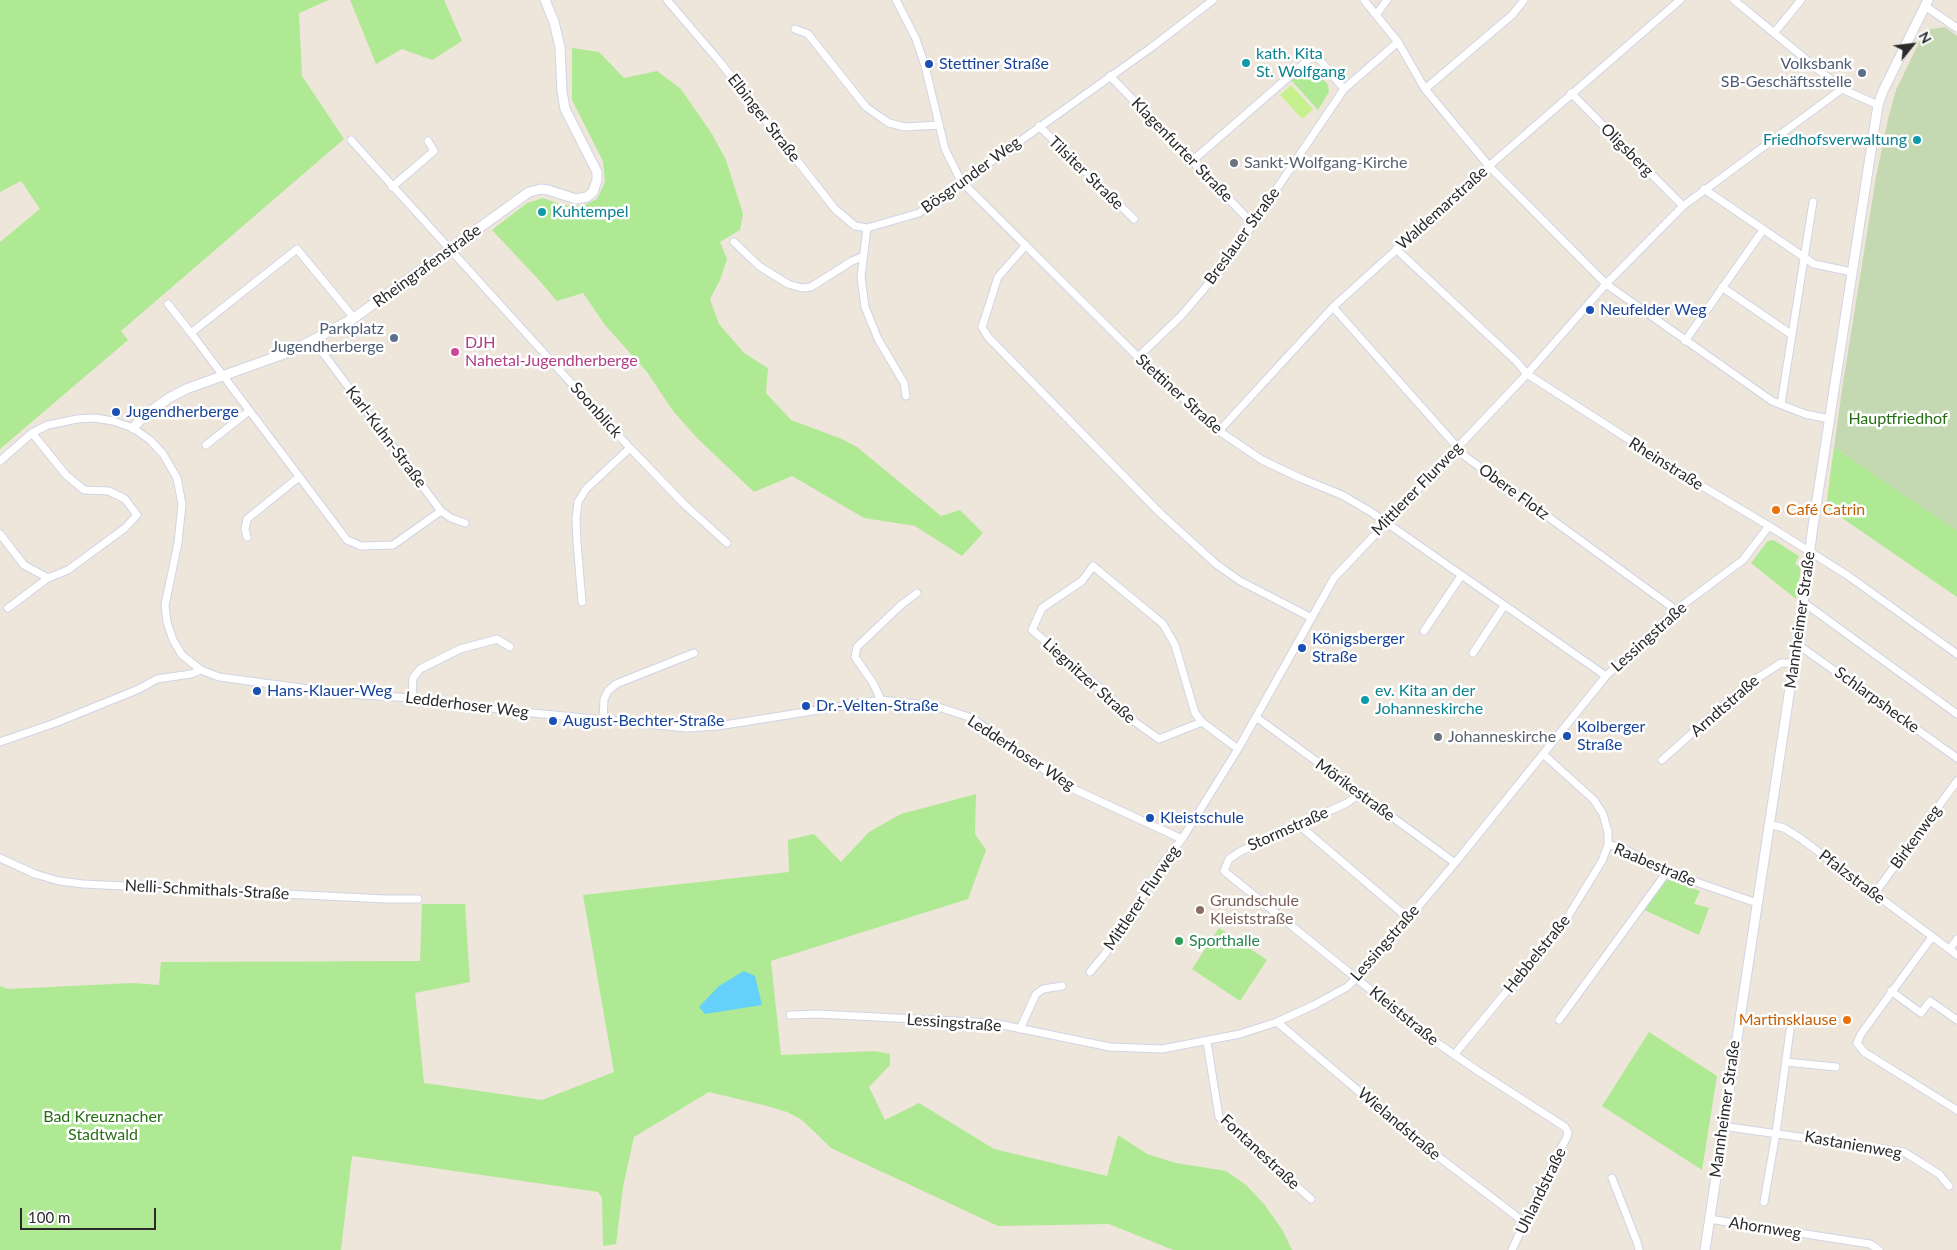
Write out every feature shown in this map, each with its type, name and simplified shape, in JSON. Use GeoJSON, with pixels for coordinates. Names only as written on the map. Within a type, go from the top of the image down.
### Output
{"type":"FeatureCollection","features":[{"type":"Feature","properties":{"kind":"street","name":"Rheingrafenstraße"},"geometry":{"type":"LineString","coordinates":[[133,428],[144,416],[169,398],[314,341],[354,318],[529,192],[541,189],[576,200],[587,197],[596,187],[595,167],[568,117],[563,102],[560,47],[546,0]]}},
{"type":"Feature","properties":{"kind":"street","name":"Elbinger Straße"},"geometry":{"type":"LineString","coordinates":[[666,0],[720,62],[835,209],[856,226],[867,228]]}},
{"type":"Feature","properties":{"kind":"street","name":"Stettiner Straße"},"geometry":{"type":"LineString","coordinates":[[896,0],[922,55],[945,149],[961,181],[1138,357],[1219,431],[1262,460],[1342,495],[1385,523]]}},
{"type":"Feature","properties":{"kind":"street","name":"Bösgrunder Weg"},"geometry":{"type":"LineString","coordinates":[[867,228],[919,213],[1213,0]]}},
{"type":"Feature","properties":{"kind":"street"},"geometry":{"type":"LineString","coordinates":[[1364,0],[1398,42],[1425,88],[1489,166],[1606,284],[1772,401],[1805,414],[1830,419]]}},
{"type":"Feature","properties":{"kind":"street"},"geometry":{"type":"LineString","coordinates":[[1376,15],[1387,0]]}},
{"type":"Feature","properties":{"kind":"street"},"geometry":{"type":"LineString","coordinates":[[1425,88],[1512,15],[1524,0]]}},
{"type":"Feature","properties":{"kind":"street","name":"Waldemarstraße"},"geometry":{"type":"LineString","coordinates":[[1219,431],[1333,307],[1489,166],[1680,0]]}},
{"type":"Feature","properties":{"kind":"street"},"geometry":{"type":"LineString","coordinates":[[1734,0],[1842,89],[1878,105]]}},
{"type":"Feature","properties":{"kind":"street"},"geometry":{"type":"LineString","coordinates":[[1774,33],[1801,0]]}},
{"type":"Feature","properties":{"kind":"street"},"geometry":{"type":"LineString","coordinates":[[1926,3],[1957,28]]}},
{"type":"Feature","properties":{"kind":"street","name":"Mannheimer Straße"},"geometry":{"type":"LineString","coordinates":[[1704,1250],[1878,105],[1926,3]]}},
{"type":"Feature","properties":{"kind":"street"},"geometry":{"type":"LineString","coordinates":[[795,29],[808,34],[866,107],[889,123],[905,127],[938,125]]}},
{"type":"Feature","properties":{"kind":"street","name":"Breslauer Straße"},"geometry":{"type":"LineString","coordinates":[[1138,357],[1181,316],[1228,261],[1344,89],[1398,42]]}},
{"type":"Feature","properties":{"kind":"street"},"geometry":{"type":"LineString","coordinates":[[1192,161],[1315,54],[1344,89]]}},
{"type":"Feature","properties":{"kind":"street","name":"Klagenfurter Straße"},"geometry":{"type":"LineString","coordinates":[[1110,76],[1253,224]]}},
{"type":"Feature","properties":{"kind":"street","name":"Mittlerer Flurweg"},"geometry":{"type":"LineString","coordinates":[[1090,972],[1105,954],[1166,859],[1182,839],[1238,749],[1310,617],[1334,578],[1527,374],[1606,284],[1683,206],[1842,89]]}},
{"type":"Feature","properties":{"kind":"street","name":"Oligsberg"},"geometry":{"type":"LineString","coordinates":[[1571,94],[1683,206]]}},
{"type":"Feature","properties":{"kind":"street","name":"Tilsiter Straße"},"geometry":{"type":"LineString","coordinates":[[1039,126],[1134,219]]}},
{"type":"Feature","properties":{"kind":"street","name":"Soonblick"},"geometry":{"type":"LineString","coordinates":[[351,140],[630,448],[685,505],[727,543]]}},
{"type":"Feature","properties":{"kind":"street"},"geometry":{"type":"LineString","coordinates":[[392,187],[434,151],[428,141]]}},
{"type":"Feature","properties":{"kind":"street"},"geometry":{"type":"LineString","coordinates":[[1704,189],[1814,264],[1852,272]]}},
{"type":"Feature","properties":{"kind":"street"},"geometry":{"type":"LineString","coordinates":[[1781,404],[1813,202]]}},
{"type":"Feature","properties":{"kind":"street"},"geometry":{"type":"LineString","coordinates":[[867,228],[861,277],[865,307],[878,339],[904,383],[906,396]]}},
{"type":"Feature","properties":{"kind":"street"},"geometry":{"type":"LineString","coordinates":[[1685,340],[1762,230]]}},
{"type":"Feature","properties":{"kind":"street"},"geometry":{"type":"LineString","coordinates":[[734,242],[759,266],[788,284],[802,288],[810,287],[852,261],[862,258]]}},
{"type":"Feature","properties":{"kind":"street"},"geometry":{"type":"LineString","coordinates":[[1026,245],[998,276],[982,327],[988,337],[1159,512],[1216,564],[1240,580],[1310,617]]}},
{"type":"Feature","properties":{"kind":"street"},"geometry":{"type":"LineString","coordinates":[[191,334],[296,249],[354,318]]}},
{"type":"Feature","properties":{"kind":"street","name":"Rheinstraße"},"geometry":{"type":"LineString","coordinates":[[1396,249],[1516,361],[1527,374],[1692,480],[1847,575],[1957,654]]}},
{"type":"Feature","properties":{"kind":"street"},"geometry":{"type":"LineString","coordinates":[[1722,287],[1792,335]]}},
{"type":"Feature","properties":{"kind":"street"},"geometry":{"type":"LineString","coordinates":[[168,304],[347,540],[361,546],[393,545],[441,511]]}},
{"type":"Feature","properties":{"kind":"street","name":"Obere Flotz"},"geometry":{"type":"LineString","coordinates":[[1333,307],[1466,456],[1676,610]]}},
{"type":"Feature","properties":{"kind":"street","name":"Karl-Kuhn-Straße"},"geometry":{"type":"LineString","coordinates":[[314,341],[441,511],[451,518],[465,523]]}},
{"type":"Feature","properties":{"kind":"street"},"geometry":{"type":"LineString","coordinates":[[206,446],[249,411]]}},
{"type":"Feature","properties":{"kind":"street"},"geometry":{"type":"LineString","coordinates":[[0,461],[32,433],[48,425],[76,419],[95,418],[113,421],[133,428]]}},
{"type":"Feature","properties":{"kind":"street","name":"Ledderhoser Weg"},"geometry":{"type":"LineString","coordinates":[[133,428],[150,440],[163,454],[177,478],[182,504],[178,543],[165,605],[166,614],[172,640],[182,655],[201,670],[219,677],[346,694],[412,698],[451,704],[687,728],[718,726],[881,700],[935,706],[972,718],[1067,786],[1182,839]]}},
{"type":"Feature","properties":{"kind":"street"},"geometry":{"type":"LineString","coordinates":[[8,608],[48,578],[68,570],[125,528],[137,514],[125,500],[109,491],[84,490],[66,475],[32,433]]}},
{"type":"Feature","properties":{"kind":"street"},"geometry":{"type":"LineString","coordinates":[[582,602],[576,519],[578,502],[592,483],[630,448]]}},
{"type":"Feature","properties":{"kind":"street"},"geometry":{"type":"LineString","coordinates":[[247,537],[247,519],[299,477]]}},
{"type":"Feature","properties":{"kind":"street"},"geometry":{"type":"LineString","coordinates":[[1385,523],[1606,676]]}},
{"type":"Feature","properties":{"kind":"street","name":"Lessingstraße"},"geometry":{"type":"LineString","coordinates":[[790,1015],[818,1014],[993,1023],[1061,1039],[1110,1047],[1162,1049],[1207,1042],[1240,1034],[1277,1022],[1314,1005],[1336,994],[1358,978],[1455,863],[1606,676],[1676,610],[1743,560],[1769,526]]}},
{"type":"Feature","properties":{"kind":"street"},"geometry":{"type":"LineString","coordinates":[[0,534],[24,565],[48,578]]}},
{"type":"Feature","properties":{"kind":"street","name":"Liegnitzer Straße"},"geometry":{"type":"LineString","coordinates":[[1093,566],[1163,624],[1176,645],[1193,707],[1202,722],[1159,739],[1135,722],[1101,689],[1032,630],[1042,608],[1082,581],[1093,566]]}},
{"type":"Feature","properties":{"kind":"street"},"geometry":{"type":"LineString","coordinates":[[1424,631],[1461,576]]}},
{"type":"Feature","properties":{"kind":"street"},"geometry":{"type":"LineString","coordinates":[[881,700],[873,683],[856,657],[857,647],[901,605],[917,593]]}},
{"type":"Feature","properties":{"kind":"street"},"geometry":{"type":"LineString","coordinates":[[1803,602],[1957,714]]}},
{"type":"Feature","properties":{"kind":"street"},"geometry":{"type":"LineString","coordinates":[[1474,653],[1504,606]]}},
{"type":"Feature","properties":{"kind":"street"},"geometry":{"type":"LineString","coordinates":[[412,698],[413,678],[420,668],[460,649],[497,639],[510,647]]}},
{"type":"Feature","properties":{"kind":"street","name":"Schlarpshecke"},"geometry":{"type":"LineString","coordinates":[[1797,644],[1957,758]]}},
{"type":"Feature","properties":{"kind":"street"},"geometry":{"type":"LineString","coordinates":[[603,720],[604,699],[608,691],[616,684],[694,653]]}},
{"type":"Feature","properties":{"kind":"street","name":"Arndtstraße"},"geometry":{"type":"LineString","coordinates":[[1662,760],[1745,686],[1780,664],[1794,663]]}},
{"type":"Feature","properties":{"kind":"street"},"geometry":{"type":"LineString","coordinates":[[0,742],[139,689],[157,679],[191,674],[201,670]]}},
{"type":"Feature","properties":{"kind":"street","name":"Mörikestraße"},"geometry":{"type":"LineString","coordinates":[[1256,717],[1455,863]]}},
{"type":"Feature","properties":{"kind":"street"},"geometry":{"type":"LineString","coordinates":[[1202,722],[1238,749]]}},
{"type":"Feature","properties":{"kind":"street","name":"Raabestraße"},"geometry":{"type":"LineString","coordinates":[[1543,754],[1594,800],[1603,814],[1608,832],[1608,845],[1621,848],[1667,872],[1757,903]]}},
{"type":"Feature","properties":{"kind":"street","name":"Birkenweg"},"geometry":{"type":"LineString","coordinates":[[1874,893],[1957,781]]}},
{"type":"Feature","properties":{"kind":"street","name":"Stormstraße"},"geometry":{"type":"LineString","coordinates":[[1224,871],[1229,859],[1241,851],[1347,803],[1360,794]]}},
{"type":"Feature","properties":{"kind":"street","name":"Pfalzstraße"},"geometry":{"type":"LineString","coordinates":[[1768,824],[1784,828],[1957,955]]}},
{"type":"Feature","properties":{"kind":"street"},"geometry":{"type":"LineString","coordinates":[[1299,825],[1408,918]]}},
{"type":"Feature","properties":{"kind":"street","name":"Hebbelstraße"},"geometry":{"type":"LineString","coordinates":[[1454,1055],[1567,918],[1602,861],[1608,845]]}},
{"type":"Feature","properties":{"kind":"street","name":"Nelli-Schmithals-Straße"},"geometry":{"type":"LineString","coordinates":[[0,858],[35,874],[59,881],[83,884],[418,899]]}},
{"type":"Feature","properties":{"kind":"street","name":"Kleiststraße"},"geometry":{"type":"LineString","coordinates":[[1224,871],[1358,978],[1398,1013],[1454,1055],[1562,1124],[1568,1132]]}},
{"type":"Feature","properties":{"kind":"street"},"geometry":{"type":"LineString","coordinates":[[1558,1020],[1667,872]]}},
{"type":"Feature","properties":{"kind":"street"},"geometry":{"type":"LineString","coordinates":[[1932,937],[1860,1034],[1856,1043],[1864,1052],[1957,1110]]}},
{"type":"Feature","properties":{"kind":"street"},"geometry":{"type":"LineString","coordinates":[[1950,950],[1957,939]]}},
{"type":"Feature","properties":{"kind":"street"},"geometry":{"type":"LineString","coordinates":[[1020,1028],[1036,994],[1043,989],[1062,986]]}},
{"type":"Feature","properties":{"kind":"street"},"geometry":{"type":"LineString","coordinates":[[1891,992],[1921,1013],[1930,1001],[1957,1020]]}},
{"type":"Feature","properties":{"kind":"street","name":"Wielandstraße"},"geometry":{"type":"LineString","coordinates":[[1277,1022],[1414,1138],[1524,1222]]}},
{"type":"Feature","properties":{"kind":"street"},"geometry":{"type":"LineString","coordinates":[[1764,1202],[1776,1133],[1790,1030]]}},
{"type":"Feature","properties":{"kind":"street","name":"Fontanestraße"},"geometry":{"type":"LineString","coordinates":[[1207,1042],[1219,1117],[1311,1199]]}},
{"type":"Feature","properties":{"kind":"street"},"geometry":{"type":"LineString","coordinates":[[1786,1062],[1836,1067]]}},
{"type":"Feature","properties":{"kind":"street","name":"Kastanienweg"},"geometry":{"type":"LineString","coordinates":[[1722,1126],[1904,1152],[1939,1174],[1949,1186]]}},
{"type":"Feature","properties":{"kind":"street","name":"Uhlandstraße"},"geometry":{"type":"LineString","coordinates":[[1512,1250],[1546,1176],[1565,1142],[1568,1132]]}},
{"type":"Feature","properties":{"kind":"street"},"geometry":{"type":"LineString","coordinates":[[1612,1178],[1639,1250]]}},
{"type":"Feature","properties":{"kind":"street","name":"Ahornweg"},"geometry":{"type":"LineString","coordinates":[[1709,1219],[1870,1244],[1879,1250]]}},
{"type":"Feature","properties":{"kind":"green space"},"geometry":{"type":"Polygon","coordinates":[[[0,0],[329,0],[299,13],[302,76],[344,139],[121,331],[128,340],[0,449],[0,242],[40,209],[21,181],[0,192],[0,0]]]}},
{"type":"Feature","properties":{"kind":"green space"},"geometry":{"type":"Polygon","coordinates":[[[350,0],[444,0],[462,41],[432,60],[402,49],[376,64],[350,0]]]}},
{"type":"Feature","properties":{"kind":"green space","name":"Hauptfriedhof"},"geometry":{"type":"Polygon","coordinates":[[[1945,27],[1957,36],[1957,531],[1834,447],[1876,177],[1888,119],[1896,90],[1925,30],[1945,27]]]}},
{"type":"Feature","properties":{"kind":"green space"},"geometry":{"type":"Polygon","coordinates":[[[572,48],[599,52],[624,78],[657,71],[681,89],[712,134],[726,160],[743,214],[740,230],[720,242],[727,259],[720,280],[710,299],[719,324],[744,353],[768,368],[766,393],[791,420],[842,439],[857,447],[941,516],[960,510],[983,533],[962,556],[915,526],[864,518],[792,476],[754,492],[698,439],[673,411],[647,372],[605,325],[583,293],[557,301],[492,230],[527,203],[543,198],[562,205],[582,206],[597,199],[605,182],[603,161],[572,100],[572,48]]]}},
{"type":"Feature","properties":{"kind":"green space"},"geometry":{"type":"Polygon","coordinates":[[[1304,69],[1316,71],[1328,85],[1329,92],[1318,110],[1291,80],[1304,69]]]}},
{"type":"Feature","properties":{"kind":"green space"},"geometry":{"type":"Polygon","coordinates":[[[1291,85],[1313,109],[1302,119],[1280,95],[1291,85]]]}},
{"type":"Feature","properties":{"kind":"green space"},"geometry":{"type":"Polygon","coordinates":[[[1834,447],[1957,531],[1957,597],[1826,507],[1834,447]]]}},
{"type":"Feature","properties":{"kind":"green space"},"geometry":{"type":"Polygon","coordinates":[[[1771,540],[1799,556],[1795,564],[1801,567],[1796,599],[1751,563],[1767,542],[1771,540]]]}},
{"type":"Feature","properties":{"kind":"green space","name":"Bad Kreuznacher Stadtwald"},"geometry":{"type":"Polygon","coordinates":[[[976,794],[975,834],[986,850],[968,899],[771,961],[781,1055],[874,1051],[890,1054],[890,1065],[869,1087],[885,1120],[919,1103],[994,1149],[1107,1176],[1118,1135],[1147,1154],[1176,1163],[1226,1171],[1246,1185],[1264,1204],[1283,1231],[1292,1250],[1173,1250],[1109,1224],[998,1226],[831,1148],[802,1120],[787,1112],[709,1092],[634,1137],[623,1187],[616,1244],[603,1246],[602,1198],[598,1192],[352,1156],[341,1250],[0,1250],[0,986],[8,989],[133,983],[159,985],[161,962],[420,961],[422,904],[465,904],[470,982],[415,993],[424,1083],[542,1100],[614,1072],[583,895],[789,872],[788,840],[814,834],[841,862],[869,832],[901,814],[976,794]]]}},
{"type":"Feature","properties":{"kind":"green space"},"geometry":{"type":"Polygon","coordinates":[[[1666,879],[1700,891],[1694,904],[1709,908],[1699,935],[1642,909],[1666,879]]]}},
{"type":"Feature","properties":{"kind":"green space"},"geometry":{"type":"Polygon","coordinates":[[[1219,928],[1267,960],[1240,1001],[1192,969],[1219,928]]]}},
{"type":"Feature","properties":{"kind":"green space"},"geometry":{"type":"Polygon","coordinates":[[[1649,1032],[1717,1076],[1702,1170],[1602,1106],[1649,1032]]]}},
{"type":"Feature","properties":{"kind":"water"},"geometry":{"type":"Polygon","coordinates":[[[744,971],[755,976],[762,1005],[705,1014],[699,1007],[719,986],[744,971]]]}},
{"type":"Feature","properties":{"kind":"place","name":"kath. Kita St. Wolfgang"},"geometry":{"type":"Point","coordinates":[1246,63]}},
{"type":"Feature","properties":{"kind":"place","name":"Stettiner Straße"},"geometry":{"type":"Point","coordinates":[929,64]}},
{"type":"Feature","properties":{"kind":"place","name":"Volksbank SB-Geschäftsstelle"},"geometry":{"type":"Point","coordinates":[1862,73]}},
{"type":"Feature","properties":{"kind":"place","name":"Friedhofsverwaltung"},"geometry":{"type":"Point","coordinates":[1917,140]}},
{"type":"Feature","properties":{"kind":"place","name":"Sankt-Wolfgang-Kirche"},"geometry":{"type":"Point","coordinates":[1234,163]}},
{"type":"Feature","properties":{"kind":"place","name":"Kuhtempel"},"geometry":{"type":"Point","coordinates":[542,212]}},
{"type":"Feature","properties":{"kind":"place","name":"Neufelder Weg"},"geometry":{"type":"Point","coordinates":[1590,310]}},
{"type":"Feature","properties":{"kind":"place","name":"Parkplatz Jugendherberge"},"geometry":{"type":"Point","coordinates":[394,338]}},
{"type":"Feature","properties":{"kind":"place","name":"DJH Nahetal-Jugendherberge"},"geometry":{"type":"Point","coordinates":[455,352]}},
{"type":"Feature","properties":{"kind":"place","name":"Jugendherberge"},"geometry":{"type":"Point","coordinates":[116,412]}},
{"type":"Feature","properties":{"kind":"place","name":"Café Catrin"},"geometry":{"type":"Point","coordinates":[1776,510]}},
{"type":"Feature","properties":{"kind":"place","name":"Königsberger Straße"},"geometry":{"type":"Point","coordinates":[1302,648]}},
{"type":"Feature","properties":{"kind":"place","name":"Hans-Klauer-Weg"},"geometry":{"type":"Point","coordinates":[257,691]}},
{"type":"Feature","properties":{"kind":"place","name":"ev. Kita an der Johanneskirche"},"geometry":{"type":"Point","coordinates":[1365,700]}},
{"type":"Feature","properties":{"kind":"place","name":"Dr.-Velten-Straße"},"geometry":{"type":"Point","coordinates":[806,706]}},
{"type":"Feature","properties":{"kind":"place","name":"August-Bechter-Straße"},"geometry":{"type":"Point","coordinates":[553,721]}},
{"type":"Feature","properties":{"kind":"place","name":"Kolberger Straße"},"geometry":{"type":"Point","coordinates":[1567,736]}},
{"type":"Feature","properties":{"kind":"place","name":"Johanneskirche"},"geometry":{"type":"Point","coordinates":[1438,737]}},
{"type":"Feature","properties":{"kind":"place","name":"Kleistschule"},"geometry":{"type":"Point","coordinates":[1150,818]}},
{"type":"Feature","properties":{"kind":"place","name":"Grundschule Kleiststraße"},"geometry":{"type":"Point","coordinates":[1200,910]}},
{"type":"Feature","properties":{"kind":"place","name":"Sporthalle"},"geometry":{"type":"Point","coordinates":[1179,941]}},
{"type":"Feature","properties":{"kind":"place","name":"Martinsklause"},"geometry":{"type":"Point","coordinates":[1847,1020]}}]}
